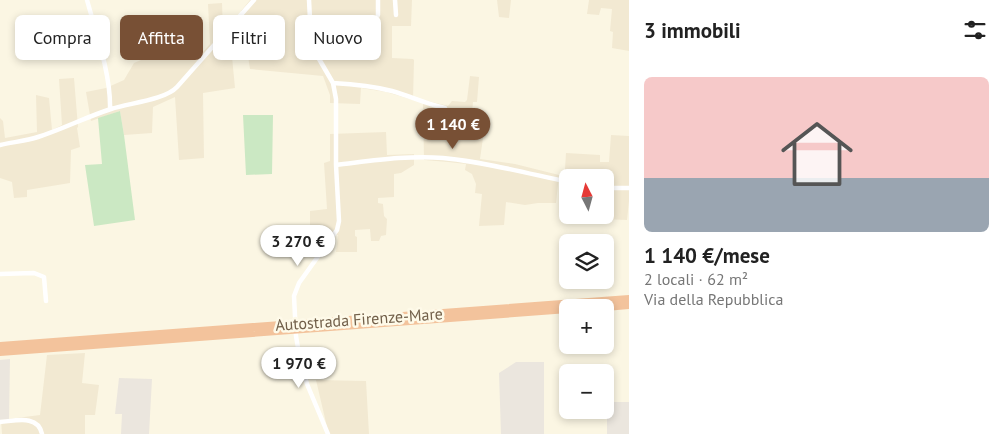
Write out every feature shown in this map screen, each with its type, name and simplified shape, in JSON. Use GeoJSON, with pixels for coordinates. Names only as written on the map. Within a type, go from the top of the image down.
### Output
{"type":"FeatureCollection","features":[{"type":"Feature","properties":{"kind":"highway","name":"Autostrada Firenze-Mare"},"geometry":{"type":"LineString","coordinates":[[0,346],[629,299]]}},
{"type":"Feature","properties":{"kind":"highway"},"geometry":{"type":"LineString","coordinates":[[614,306],[629,305]]}},
{"type":"Feature","properties":{"kind":"highway","name":"Autostrada Firenze-Mare"},"geometry":{"type":"LineString","coordinates":[[0,352],[559,311]]}},
{"type":"Feature","properties":{"kind":"street"},"geometry":{"type":"LineString","coordinates":[[87,0],[106,70],[110,109]]}},
{"type":"Feature","properties":{"kind":"street"},"geometry":{"type":"LineString","coordinates":[[0,145],[36,138],[110,109],[170,93],[254,0]]}},
{"type":"Feature","properties":{"kind":"street"},"geometry":{"type":"LineString","coordinates":[[309,0],[311,39],[315,52],[333,83],[336,99],[336,165],[340,221],[336,230],[298,283],[294,296],[294,316],[300,360],[307,384],[328,434]]}},
{"type":"Feature","properties":{"kind":"street"},"geometry":{"type":"LineString","coordinates":[[378,0],[378,15]]}},
{"type":"Feature","properties":{"kind":"street"},"geometry":{"type":"LineString","coordinates":[[395,0],[396,15]]}},
{"type":"Feature","properties":{"kind":"street"},"geometry":{"type":"LineString","coordinates":[[333,83],[379,88],[445,108]]}},
{"type":"Feature","properties":{"kind":"street"},"geometry":{"type":"LineString","coordinates":[[336,165],[421,157],[443,158],[497,166],[559,180]]}},
{"type":"Feature","properties":{"kind":"street"},"geometry":{"type":"LineString","coordinates":[[614,188],[629,188]]}},
{"type":"Feature","properties":{"kind":"street"},"geometry":{"type":"LineString","coordinates":[[0,274],[34,273],[44,278],[46,301]]}},
{"type":"Feature","properties":{"kind":"street"},"geometry":{"type":"LineString","coordinates":[[0,422],[30,420],[41,428],[42,434]]}},
{"type":"Feature","properties":{"kind":"shaded area"},"geometry":{"type":"Polygon","coordinates":[[[250,0],[412,0],[411,26],[392,26],[392,58],[414,60],[413,100],[386,92],[361,88],[360,104],[330,103],[330,95],[323,76],[250,69],[249,60],[285,60],[285,15],[242,15],[241,11],[250,0]]]}},
{"type":"Feature","properties":{"kind":"shaded area"},"geometry":{"type":"Polygon","coordinates":[[[497,0],[511,0],[509,18],[499,17],[497,0]]]}},
{"type":"Feature","properties":{"kind":"shaded area"},"geometry":{"type":"Polygon","coordinates":[[[589,0],[629,0],[629,51],[612,48],[613,32],[610,31],[612,9],[601,8],[599,15],[587,14],[589,0]]]}},
{"type":"Feature","properties":{"kind":"shaded area"},"geometry":{"type":"Polygon","coordinates":[[[222,3],[222,15],[213,15],[213,60],[232,60],[235,88],[203,93],[204,158],[179,160],[175,97],[153,107],[152,133],[124,135],[120,111],[91,121],[86,92],[106,88],[124,80],[134,63],[141,60],[203,60],[203,52],[210,44],[208,4],[222,3]]]}},
{"type":"Feature","properties":{"kind":"shaded area"},"geometry":{"type":"Polygon","coordinates":[[[470,76],[479,77],[477,102],[473,102],[472,112],[486,117],[480,159],[515,164],[559,175],[556,203],[525,205],[506,202],[504,225],[479,226],[482,194],[475,193],[476,184],[472,174],[465,170],[466,164],[424,160],[424,100],[448,106],[452,101],[465,102],[467,100],[470,76]]]}},
{"type":"Feature","properties":{"kind":"shaded area"},"geometry":{"type":"Polygon","coordinates":[[[74,78],[80,147],[71,150],[70,183],[27,190],[27,197],[14,198],[12,182],[0,178],[0,118],[3,121],[5,138],[37,132],[36,95],[49,98],[52,130],[62,125],[59,79],[74,78]]]}},
{"type":"Feature","properties":{"kind":"shaded area"},"geometry":{"type":"Polygon","coordinates":[[[386,132],[387,155],[414,154],[414,165],[401,173],[394,174],[394,197],[378,198],[378,203],[383,204],[384,216],[387,219],[386,235],[381,236],[379,241],[371,241],[370,229],[355,230],[357,252],[336,252],[338,235],[329,232],[310,231],[310,211],[327,209],[324,163],[330,161],[330,134],[386,132]]]}},
{"type":"Feature","properties":{"kind":"shaded area"},"geometry":{"type":"Polygon","coordinates":[[[611,135],[629,136],[629,201],[627,220],[614,220],[614,169],[565,169],[566,153],[600,155],[600,162],[609,162],[611,135]]]}},
{"type":"Feature","properties":{"kind":"shaded area"},"geometry":{"type":"Polygon","coordinates":[[[85,353],[82,383],[99,385],[95,415],[85,415],[85,434],[2,434],[1,420],[40,415],[47,355],[85,353]]]}},
{"type":"Feature","properties":{"kind":"shaded area"},"geometry":{"type":"Polygon","coordinates":[[[10,359],[9,419],[0,420],[0,360],[10,359]]]}},
{"type":"Feature","properties":{"kind":"shaded area"},"geometry":{"type":"Polygon","coordinates":[[[516,362],[544,362],[544,434],[501,434],[499,373],[516,362]]]}},
{"type":"Feature","properties":{"kind":"shaded area"},"geometry":{"type":"Polygon","coordinates":[[[119,378],[152,379],[149,434],[121,434],[122,414],[115,414],[119,378]]]}},
{"type":"Feature","properties":{"kind":"shaded area"},"geometry":{"type":"Polygon","coordinates":[[[316,380],[366,381],[369,434],[326,434],[327,427],[316,380]]]}},
{"type":"Feature","properties":{"kind":"shaded area"},"geometry":{"type":"Polygon","coordinates":[[[614,402],[629,402],[629,434],[607,434],[607,419],[614,419],[614,402]]]}},
{"type":"Feature","properties":{"kind":"green space"},"geometry":{"type":"Polygon","coordinates":[[[120,111],[135,220],[94,226],[85,165],[102,164],[98,118],[120,111]]]}},
{"type":"Feature","properties":{"kind":"green space"},"geometry":{"type":"Polygon","coordinates":[[[243,115],[273,115],[272,174],[246,175],[243,115]]]}}]}
